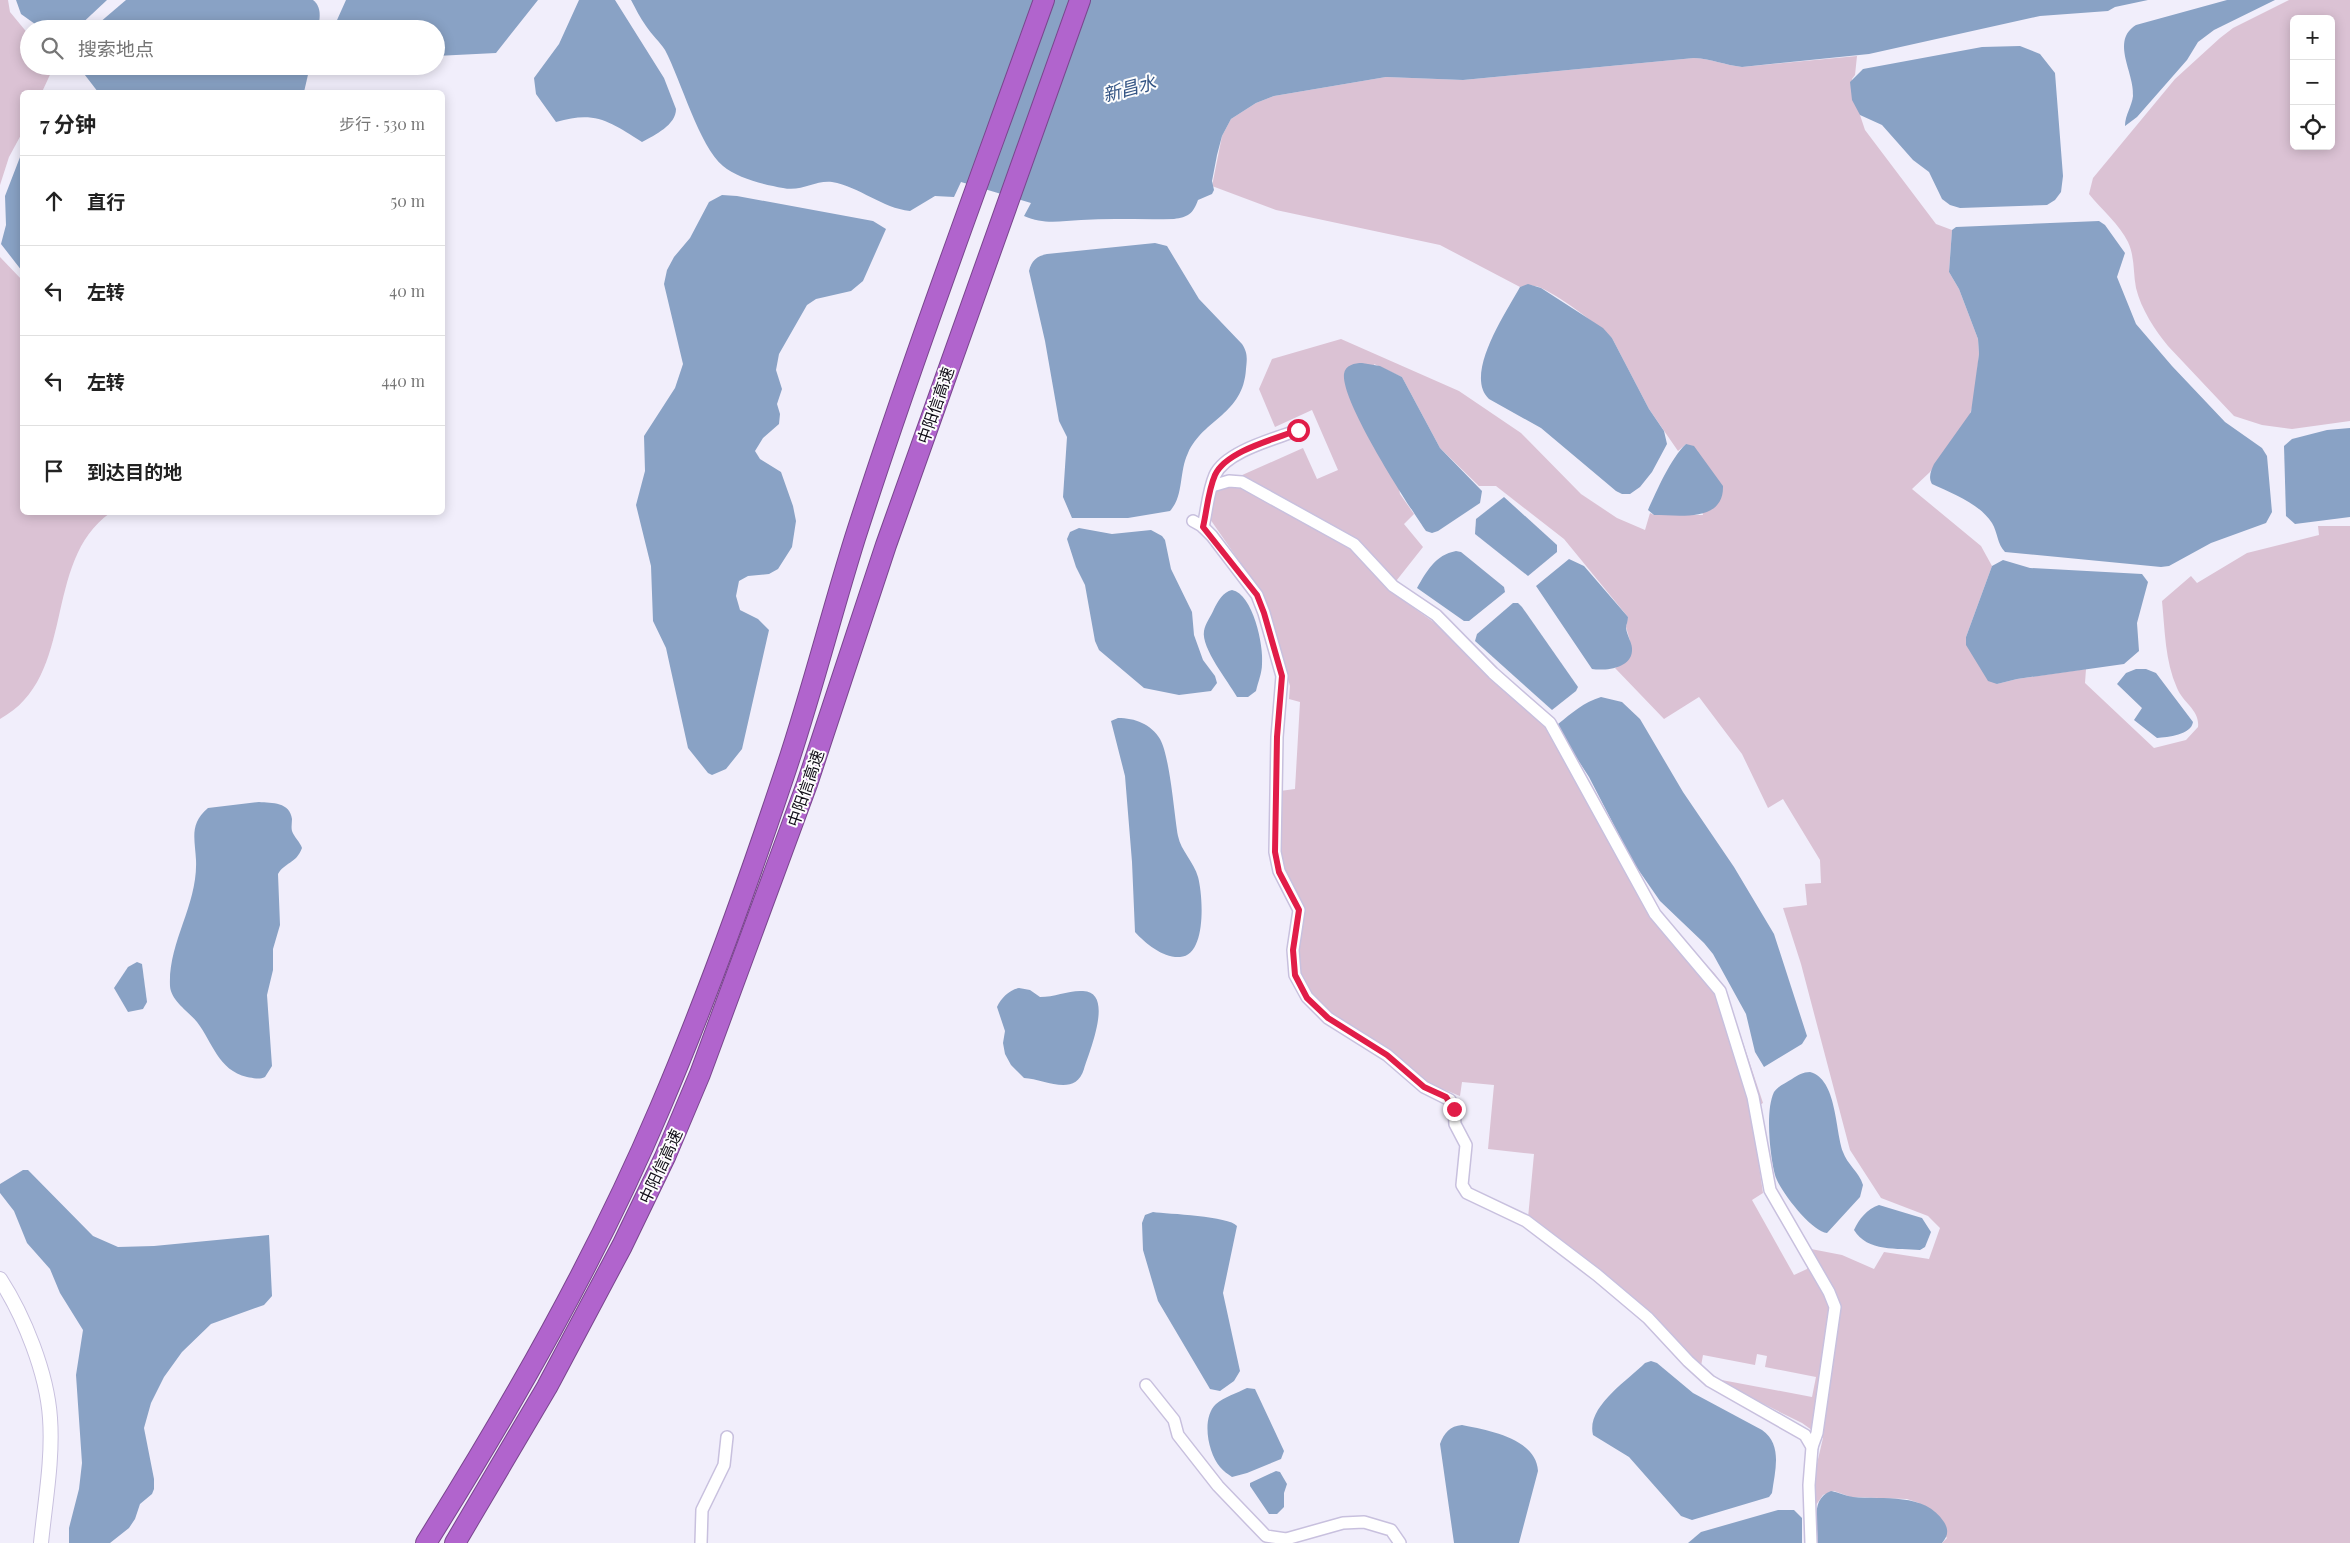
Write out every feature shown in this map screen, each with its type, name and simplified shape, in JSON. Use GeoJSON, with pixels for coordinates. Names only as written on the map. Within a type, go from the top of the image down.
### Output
{"type":"FeatureCollection","features":[{"type":"Feature","properties":{"kind":"highway","name":"中阳信高速"},"geometry":{"type":"LineString","coordinates":[[426,1543],[476,1461],[551,1329],[619,1197],[660,1107],[722,950],[784,776],[856,536],[920,346],[1044,0]]}},
{"type":"Feature","properties":{"kind":"highway","name":"中阳信高速"},"geometry":{"type":"LineString","coordinates":[[455,1543],[498,1473],[572,1340],[644,1200],[683,1117],[767,897],[952,357],[1080,0]]}},
{"type":"Feature","properties":{"kind":"street"},"geometry":{"type":"LineString","coordinates":[[1298,430],[1234,455],[1216,473],[1198,524],[1257,595],[1282,676],[1277,737],[1275,852],[1279,872],[1299,910],[1292,960],[1295,975],[1307,998],[1328,1018],[1387,1055],[1412,1079],[1450,1100],[1454,1109],[1455,1124],[1466,1145],[1462,1185],[1467,1193],[1526,1222],[1597,1275],[1648,1318],[1681,1354],[1710,1381],[1726,1392],[1802,1431],[1812,1448]]}},
{"type":"Feature","properties":{"kind":"street"},"geometry":{"type":"LineString","coordinates":[[1212,486],[1229,481],[1242,482],[1354,544],[1393,586],[1436,615],[1493,673],[1550,723],[1655,914],[1720,991],[1753,1097],[1770,1190],[1829,1292],[1835,1307],[1817,1433],[1812,1448],[1810,1485],[1811,1543]]}},
{"type":"Feature","properties":{"kind":"street"},"geometry":{"type":"LineString","coordinates":[[0,1279],[17,1309],[38,1363],[50,1415],[50,1447],[41,1543]]}},
{"type":"Feature","properties":{"kind":"street"},"geometry":{"type":"LineString","coordinates":[[1146,1385],[1174,1420],[1178,1436],[1218,1486],[1266,1536],[1286,1539],[1343,1524],[1364,1522],[1391,1530],[1400,1543]]}},
{"type":"Feature","properties":{"kind":"street"},"geometry":{"type":"LineString","coordinates":[[701,1543],[702,1510],[724,1465],[727,1437]]}},
{"type":"Feature","properties":{"kind":"shaded area"},"geometry":{"type":"Polygon","coordinates":[[[0,0],[8,0],[10,12],[20,24],[20,75],[50,75],[43,90],[20,90],[20,137],[9,157],[0,185],[0,0]]]}},
{"type":"Feature","properties":{"kind":"shaded area"},"geometry":{"type":"Polygon","coordinates":[[[2289,0],[2350,0],[2350,421],[2292,429],[2262,425],[2234,416],[2168,346],[2153,326],[2138,296],[2132,253],[2128,242],[2115,223],[2089,194],[2093,178],[2175,79],[2233,28],[2289,0]]]}},
{"type":"Feature","properties":{"kind":"shaded area"},"geometry":{"type":"Polygon","coordinates":[[[1857,56],[1855,75],[1852,79],[1865,130],[1936,224],[1952,230],[1949,272],[1959,289],[1978,339],[1979,354],[1974,402],[1969,417],[1930,472],[1912,489],[1981,546],[1992,566],[1966,637],[1997,684],[2017,679],[2086,669],[2085,683],[2154,748],[2186,740],[2198,727],[2198,721],[2194,711],[2177,688],[2173,678],[2166,646],[2162,601],[2191,576],[2197,583],[2247,553],[2319,535],[2318,526],[2350,526],[2350,1543],[1942,1543],[1947,1538],[1919,1503],[1907,1499],[1851,1497],[1834,1491],[1823,1495],[1816,1505],[1815,1472],[1823,1438],[1802,1423],[1711,1378],[1812,1397],[1816,1377],[1765,1367],[1767,1356],[1757,1354],[1755,1365],[1703,1355],[1701,1366],[1645,1308],[1592,1264],[1528,1218],[1534,1154],[1488,1149],[1494,1085],[1462,1082],[1460,1096],[1415,1078],[1314,1000],[1302,978],[1298,958],[1303,914],[1285,870],[1280,848],[1280,791],[1295,789],[1300,702],[1289,699],[1290,686],[1264,597],[1210,519],[1215,490],[1231,480],[1303,448],[1317,479],[1338,470],[1312,410],[1275,427],[1259,389],[1272,359],[1341,339],[1459,391],[1521,433],[1581,494],[1617,518],[1645,530],[1650,513],[1654,515],[1703,515],[1686,444],[1678,451],[1649,409],[1612,338],[1598,326],[1546,290],[1534,286],[1520,287],[1440,245],[1276,210],[1212,186],[1222,136],[1231,119],[1256,103],[1274,96],[1386,77],[1463,80],[1694,58],[1742,67],[1857,56]],[[1374,364],[1400,494],[1414,514],[1404,524],[1423,547],[1389,590],[1457,639],[1545,726],[1657,911],[1715,974],[1725,988],[1763,1103],[1751,1110],[1763,1193],[1752,1200],[1794,1275],[1807,1269],[1811,1249],[1842,1255],[1874,1269],[1884,1252],[1929,1259],[1940,1228],[1928,1216],[1881,1198],[1850,1150],[1801,964],[1783,908],[1807,905],[1805,884],[1821,883],[1820,860],[1783,799],[1768,808],[1742,754],[1699,697],[1664,719],[1615,668],[1624,663],[1630,641],[1626,627],[1628,617],[1564,539],[1496,486],[1479,486],[1440,448],[1402,377],[1374,364]]]}},
{"type":"Feature","properties":{"kind":"shaded area"},"geometry":{"type":"Polygon","coordinates":[[[0,257],[20,278],[20,515],[108,515],[89,534],[75,560],[65,589],[51,648],[40,676],[24,700],[0,719],[0,257]]]}},
{"type":"Feature","properties":{"kind":"water"},"geometry":{"type":"Polygon","coordinates":[[[16,0],[107,0],[86,20],[29,20],[21,14],[16,0]]]}},
{"type":"Feature","properties":{"kind":"water"},"geometry":{"type":"Polygon","coordinates":[[[126,0],[313,0],[318,6],[320,13],[319,20],[103,20],[126,0]]]}},
{"type":"Feature","properties":{"kind":"water"},"geometry":{"type":"Polygon","coordinates":[[[346,0],[538,0],[496,53],[445,56],[445,20],[337,20],[346,0]]]}},
{"type":"Feature","properties":{"kind":"water"},"geometry":{"type":"Polygon","coordinates":[[[579,0],[615,0],[664,78],[676,109],[675,115],[669,125],[642,142],[602,120],[582,117],[556,122],[536,94],[534,78],[559,44],[579,0]]]}},
{"type":"Feature","properties":{"kind":"water","name":"新昌水"},"geometry":{"type":"Polygon","coordinates":[[[631,0],[2148,0],[2115,7],[2108,11],[2040,16],[1869,54],[1742,67],[1694,58],[1463,80],[1386,77],[1274,96],[1256,103],[1231,119],[1222,136],[1217,155],[1212,181],[1214,190],[1212,194],[1198,200],[1192,212],[1186,216],[1174,219],[1104,219],[1052,222],[1039,221],[1024,216],[1031,203],[961,182],[954,197],[935,196],[910,211],[890,206],[852,188],[832,182],[790,189],[760,183],[736,174],[723,166],[714,157],[706,144],[665,50],[644,23],[631,0]]]}},
{"type":"Feature","properties":{"kind":"water"},"geometry":{"type":"Polygon","coordinates":[[[2227,0],[2275,0],[2214,30],[2198,42],[2187,60],[2137,117],[2125,126],[2133,96],[2133,87],[2124,48],[2128,32],[2136,25],[2227,0]]]}},
{"type":"Feature","properties":{"kind":"water"},"geometry":{"type":"Polygon","coordinates":[[[2020,46],[2040,54],[2055,73],[2063,176],[2061,192],[2055,200],[2047,205],[1960,208],[1950,205],[1942,199],[1929,172],[1913,160],[1882,125],[1860,115],[1852,100],[1850,82],[1863,69],[1982,47],[2020,46]]]}},
{"type":"Feature","properties":{"kind":"water"},"geometry":{"type":"Polygon","coordinates":[[[85,75],[308,75],[304,90],[96,90],[85,75]]]}},
{"type":"Feature","properties":{"kind":"water"},"geometry":{"type":"Polygon","coordinates":[[[20,157],[20,268],[1,244],[6,225],[5,196],[20,157]]]}},
{"type":"Feature","properties":{"kind":"water"},"geometry":{"type":"Polygon","coordinates":[[[722,195],[737,196],[873,221],[886,229],[863,281],[851,291],[816,299],[807,305],[779,354],[776,370],[782,389],[777,404],[780,414],[779,424],[763,438],[755,451],[760,459],[781,472],[793,506],[796,521],[792,547],[778,569],[769,574],[748,576],[739,581],[736,596],[740,610],[758,619],[769,630],[742,749],[726,769],[712,775],[708,773],[688,748],[666,648],[653,621],[651,566],[636,505],[645,471],[644,436],[675,388],[683,364],[664,284],[667,270],[674,257],[690,238],[709,202],[722,195]]]}},
{"type":"Feature","properties":{"kind":"water"},"geometry":{"type":"Polygon","coordinates":[[[2099,221],[2105,225],[2125,253],[2117,277],[2136,324],[2172,366],[2225,422],[2262,448],[2267,456],[2272,512],[2266,523],[2211,543],[2169,566],[2161,567],[2005,552],[2000,546],[1994,527],[1987,516],[1965,500],[1932,484],[1930,479],[1934,464],[1971,412],[1979,354],[1978,339],[1959,289],[1949,272],[1952,230],[1956,227],[2099,221]]]}},
{"type":"Feature","properties":{"kind":"water"},"geometry":{"type":"Polygon","coordinates":[[[1155,243],[1167,246],[1199,299],[1242,344],[1247,359],[1243,384],[1238,397],[1231,407],[1203,432],[1188,453],[1177,498],[1170,511],[1128,518],[1072,518],[1063,497],[1067,437],[1059,421],[1045,341],[1029,271],[1030,267],[1040,256],[1047,254],[1155,243]]]}},
{"type":"Feature","properties":{"kind":"water"},"geometry":{"type":"Polygon","coordinates":[[[1528,284],[1541,288],[1603,328],[1612,338],[1649,409],[1664,431],[1667,444],[1652,472],[1640,487],[1630,494],[1622,494],[1616,491],[1541,428],[1489,399],[1482,388],[1481,375],[1490,343],[1520,287],[1528,284]]]}},
{"type":"Feature","properties":{"kind":"water"},"geometry":{"type":"Polygon","coordinates":[[[1362,363],[1380,366],[1402,377],[1440,448],[1482,491],[1480,503],[1438,531],[1432,533],[1426,531],[1377,453],[1353,407],[1346,388],[1344,374],[1346,368],[1353,364],[1362,363]]]}},
{"type":"Feature","properties":{"kind":"water"},"geometry":{"type":"Polygon","coordinates":[[[2350,428],[2350,517],[2295,524],[2286,516],[2284,446],[2292,439],[2327,430],[2350,428]]]}},
{"type":"Feature","properties":{"kind":"water"},"geometry":{"type":"Polygon","coordinates":[[[1686,444],[1694,446],[1723,486],[1721,498],[1716,506],[1698,514],[1687,516],[1654,515],[1648,510],[1670,466],[1686,444]]]}},
{"type":"Feature","properties":{"kind":"water"},"geometry":{"type":"Polygon","coordinates":[[[1504,497],[1557,545],[1557,552],[1528,576],[1475,534],[1476,519],[1504,497]]]}},
{"type":"Feature","properties":{"kind":"water"},"geometry":{"type":"Polygon","coordinates":[[[1079,528],[1112,534],[1151,530],[1162,536],[1165,540],[1171,569],[1192,612],[1194,635],[1203,660],[1215,676],[1217,683],[1211,691],[1179,695],[1144,688],[1099,650],[1095,641],[1085,585],[1076,567],[1067,539],[1070,532],[1079,528]]]}},
{"type":"Feature","properties":{"kind":"water"},"geometry":{"type":"Polygon","coordinates":[[[1456,551],[1461,552],[1504,587],[1505,592],[1469,621],[1464,621],[1417,588],[1428,570],[1437,560],[1456,551]]]}},
{"type":"Feature","properties":{"kind":"water"},"geometry":{"type":"Polygon","coordinates":[[[1569,559],[1584,566],[1628,617],[1626,628],[1632,651],[1627,662],[1616,668],[1592,669],[1536,586],[1569,559]]]}},
{"type":"Feature","properties":{"kind":"water"},"geometry":{"type":"Polygon","coordinates":[[[2003,560],[2030,568],[2142,574],[2148,582],[2137,623],[2139,651],[2124,664],[2017,679],[1997,684],[1988,681],[1966,645],[1966,637],[1992,566],[2003,560]]]}},
{"type":"Feature","properties":{"kind":"water"},"geometry":{"type":"Polygon","coordinates":[[[1232,590],[1246,601],[1251,610],[1256,622],[1261,645],[1261,674],[1256,691],[1248,697],[1237,697],[1216,664],[1204,638],[1204,631],[1217,603],[1223,595],[1232,590]]]}},
{"type":"Feature","properties":{"kind":"water"},"geometry":{"type":"Polygon","coordinates":[[[1513,603],[1518,603],[1522,607],[1578,687],[1576,691],[1552,710],[1475,641],[1477,634],[1513,603]]]}},
{"type":"Feature","properties":{"kind":"water"},"geometry":{"type":"Polygon","coordinates":[[[2136,669],[2146,669],[2156,673],[2193,722],[2188,730],[2184,733],[2157,738],[2134,720],[2142,708],[2117,684],[2126,673],[2136,669]]]}},
{"type":"Feature","properties":{"kind":"water"},"geometry":{"type":"Polygon","coordinates":[[[1601,697],[1622,702],[1640,719],[1683,792],[1734,867],[1774,934],[1807,1036],[1802,1044],[1764,1067],[1755,1052],[1746,1014],[1713,954],[1660,901],[1633,862],[1589,777],[1560,732],[1558,724],[1584,705],[1601,697]]]}},
{"type":"Feature","properties":{"kind":"water"},"geometry":{"type":"Polygon","coordinates":[[[1118,718],[1142,723],[1152,729],[1160,739],[1169,772],[1178,836],[1198,877],[1202,910],[1199,936],[1195,947],[1189,954],[1180,957],[1161,953],[1135,932],[1125,776],[1111,721],[1118,718]]]}},
{"type":"Feature","properties":{"kind":"water"},"geometry":{"type":"Polygon","coordinates":[[[259,802],[280,804],[288,809],[291,813],[292,831],[302,848],[297,857],[278,874],[280,925],[273,949],[273,970],[267,995],[272,1066],[265,1077],[259,1079],[237,1073],[223,1062],[197,1022],[174,997],[170,986],[173,954],[188,908],[195,877],[194,832],[198,820],[208,808],[259,802]]]}},
{"type":"Feature","properties":{"kind":"water"},"geometry":{"type":"Polygon","coordinates":[[[137,962],[142,964],[147,1002],[143,1009],[128,1012],[114,988],[128,967],[137,962]]]}},
{"type":"Feature","properties":{"kind":"water"},"geometry":{"type":"Polygon","coordinates":[[[1019,988],[1030,990],[1040,997],[1083,991],[1092,994],[1097,1001],[1099,1012],[1094,1037],[1084,1069],[1080,1078],[1074,1083],[1058,1085],[1024,1078],[1011,1065],[1005,1054],[1003,1043],[1005,1031],[997,1007],[1006,995],[1019,988]]]}},
{"type":"Feature","properties":{"kind":"water"},"geometry":{"type":"Polygon","coordinates":[[[1810,1072],[1819,1077],[1825,1084],[1834,1106],[1843,1152],[1863,1185],[1860,1197],[1827,1233],[1813,1226],[1789,1200],[1775,1175],[1771,1156],[1769,1121],[1771,1100],[1774,1092],[1798,1075],[1810,1072]]]}},
{"type":"Feature","properties":{"kind":"water"},"geometry":{"type":"Polygon","coordinates":[[[23,1170],[28,1170],[93,1236],[118,1247],[154,1246],[269,1235],[272,1296],[264,1305],[211,1324],[182,1352],[164,1377],[151,1403],[144,1428],[154,1479],[154,1489],[152,1494],[140,1504],[135,1519],[129,1528],[110,1543],[69,1543],[69,1528],[79,1489],[82,1463],[76,1375],[83,1330],[60,1293],[50,1269],[27,1243],[14,1211],[0,1193],[0,1184],[23,1170]]]}},
{"type":"Feature","properties":{"kind":"water"},"geometry":{"type":"Polygon","coordinates":[[[1879,1205],[1922,1218],[1931,1232],[1925,1247],[1920,1250],[1884,1248],[1867,1242],[1860,1237],[1854,1230],[1858,1222],[1867,1212],[1879,1205]]]}},
{"type":"Feature","properties":{"kind":"water"},"geometry":{"type":"Polygon","coordinates":[[[1153,1212],[1223,1220],[1237,1226],[1223,1293],[1240,1371],[1234,1381],[1220,1391],[1210,1389],[1158,1301],[1143,1250],[1142,1223],[1145,1215],[1153,1212]]]}},
{"type":"Feature","properties":{"kind":"water"},"geometry":{"type":"Polygon","coordinates":[[[1651,1361],[1657,1363],[1693,1393],[1762,1430],[1769,1436],[1775,1450],[1776,1467],[1772,1493],[1769,1497],[1692,1520],[1681,1516],[1629,1457],[1593,1435],[1592,1425],[1602,1405],[1619,1386],[1645,1363],[1651,1361]]]}},
{"type":"Feature","properties":{"kind":"water"},"geometry":{"type":"Polygon","coordinates":[[[1247,1388],[1255,1389],[1284,1451],[1281,1459],[1232,1477],[1220,1467],[1212,1453],[1208,1436],[1209,1418],[1211,1410],[1216,1404],[1247,1388]]]}},
{"type":"Feature","properties":{"kind":"water"},"geometry":{"type":"Polygon","coordinates":[[[1462,1425],[1497,1433],[1520,1443],[1535,1460],[1538,1471],[1519,1543],[1454,1543],[1440,1444],[1448,1431],[1462,1425]]]}},
{"type":"Feature","properties":{"kind":"water"},"geometry":{"type":"Polygon","coordinates":[[[1276,1471],[1280,1472],[1287,1484],[1284,1493],[1284,1507],[1277,1514],[1269,1514],[1250,1486],[1250,1483],[1276,1471]]]}},
{"type":"Feature","properties":{"kind":"water"},"geometry":{"type":"Polygon","coordinates":[[[1831,1491],[1853,1497],[1903,1499],[1926,1506],[1936,1512],[1944,1522],[1947,1528],[1946,1538],[1942,1543],[1817,1543],[1817,1506],[1824,1495],[1831,1491]]]}},
{"type":"Feature","properties":{"kind":"water"},"geometry":{"type":"Polygon","coordinates":[[[1778,1510],[1794,1510],[1802,1518],[1802,1543],[1688,1543],[1701,1532],[1778,1510]]]}},
{"type":"Feature","properties":{"kind":"route"},"geometry":{"type":"LineString","coordinates":[[1298,430],[1234,455],[1223,464],[1216,473],[1203,527],[1257,595],[1282,676],[1277,737],[1275,852],[1279,872],[1299,910],[1292,960],[1295,975],[1307,998],[1328,1018],[1387,1055],[1399,1064],[1412,1079],[1446,1097],[1450,1100],[1454,1109]]}}]}
